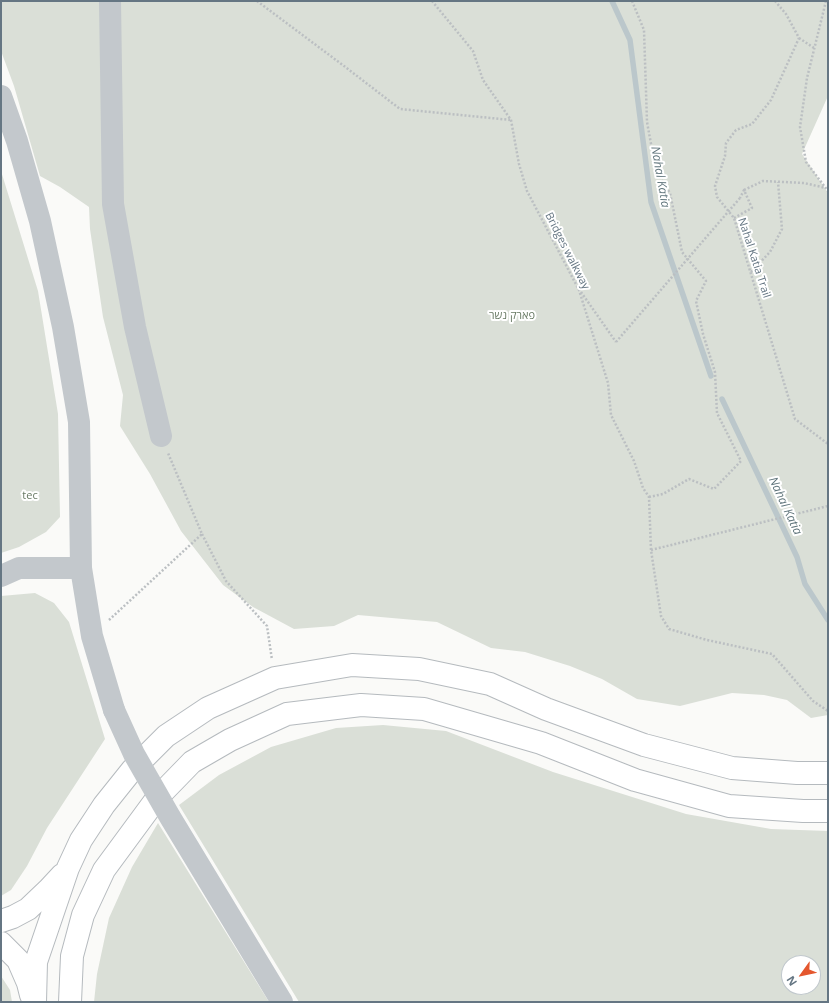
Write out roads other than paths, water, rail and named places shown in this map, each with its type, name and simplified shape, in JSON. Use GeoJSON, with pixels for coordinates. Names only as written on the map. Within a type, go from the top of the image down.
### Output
{"type":"FeatureCollection","features":[{"type":"Feature","properties":{"kind":"main road"},"geometry":{"type":"LineString","coordinates":[[34,1002],[36,962],[68,868],[81,840],[104,805],[132,770],[166,736],[208,708],[275,678],[352,665],[419,669],[490,684],[546,709],[644,745],[732,768],[797,773],[828,773]]}},
{"type":"Feature","properties":{"kind":"main road"},"geometry":{"type":"LineString","coordinates":[[70,1002],[72,956],[83,915],[104,870],[156,798],[192,762],[230,740],[287,714],[361,705],[424,709],[541,743],[635,780],[729,806],[803,811],[828,811]]}},
{"type":"Feature","properties":{"kind":"main road"},"geometry":{"type":"LineString","coordinates":[[1,921],[13,917],[28,909],[68,868]]}},
{"type":"Feature","properties":{"kind":"main road"},"geometry":{"type":"LineString","coordinates":[[1,943],[18,960],[34,1002]]}},
{"type":"Feature","properties":{"kind":"street"},"geometry":{"type":"LineString","coordinates":[[110,1],[113,204],[135,327],[161,436]]}},
{"type":"Feature","properties":{"kind":"street"},"geometry":{"type":"LineString","coordinates":[[1,96],[18,140],[40,221],[65,341],[78,422],[80,568],[92,636],[114,710],[134,754],[170,817],[282,1002]]}},
{"type":"Feature","properties":{"kind":"street"},"geometry":{"type":"LineString","coordinates":[[1,576],[19,568],[80,568]]}},
{"type":"Feature","properties":{"kind":"waterway","name":"Nahal Katia"},"geometry":{"type":"LineString","coordinates":[[612,1],[630,40],[651,202],[711,376]]}},
{"type":"Feature","properties":{"kind":"waterway","name":"Nahal Katia"},"geometry":{"type":"LineString","coordinates":[[722,399],[797,557],[805,584],[828,620]]}},
{"type":"Feature","properties":{"kind":"park label","name":"פארק נשר"},"geometry":{"type":"Point","coordinates":[512,316]}},
{"type":"Feature","properties":{"kind":"park label","name":"tec"},"geometry":{"type":"Point","coordinates":[30,496]}}]}
